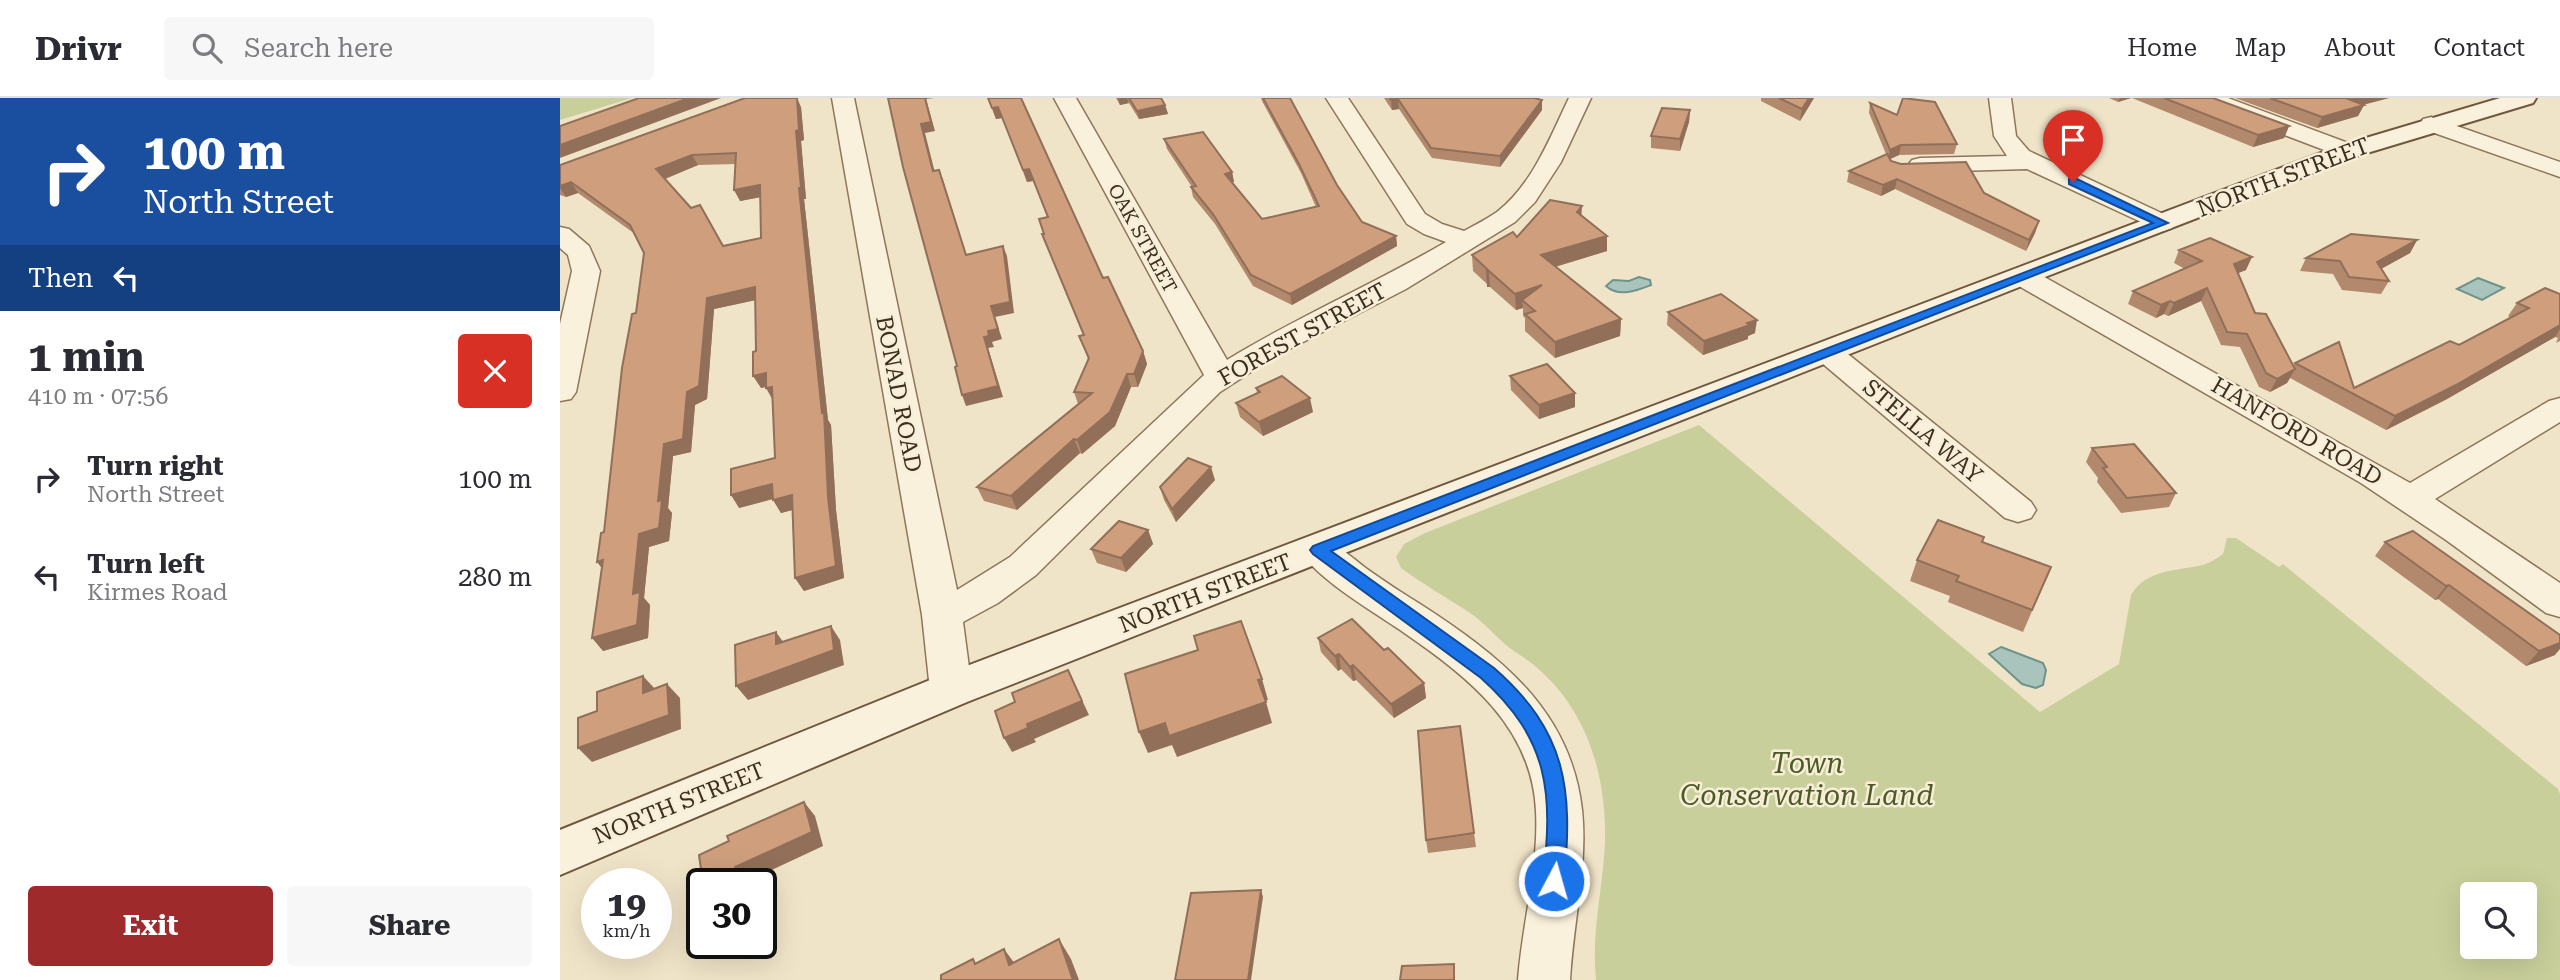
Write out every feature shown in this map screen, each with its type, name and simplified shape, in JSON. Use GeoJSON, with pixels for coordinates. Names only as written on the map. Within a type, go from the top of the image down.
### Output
{"type":"FeatureCollection","features":[{"type":"Feature","properties":{"kind":"street","name":"BONAD ROAD"},"geometry":{"type":"LineString","coordinates":[[843,98],[942,615],[951,690]]}},
{"type":"Feature","properties":{"kind":"street","name":"OAK STREET"},"geometry":{"type":"LineString","coordinates":[[1065,98],[1221,377]]}},
{"type":"Feature","properties":{"kind":"street"},"geometry":{"type":"LineString","coordinates":[[1337,98],[1416,219],[1433,229],[1469,241]]}},
{"type":"Feature","properties":{"kind":"street","name":"FOREST STREET"},"geometry":{"type":"LineString","coordinates":[[942,615],[984,593],[1023,566],[1109,485],[1199,393],[1221,377],[1263,351],[1370,297],[1506,217],[1526,197],[1559,146],[1580,98]]}},
{"type":"Feature","properties":{"kind":"street"},"geometry":{"type":"LineString","coordinates":[[2000,98],[2004,139],[2013,150],[2031,162],[2163,223]]}},
{"type":"Feature","properties":{"kind":"street"},"geometry":{"type":"LineString","coordinates":[[2208,98],[2348,151]]}},
{"type":"Feature","properties":{"kind":"street","name":"NORTH STREET"},"geometry":{"type":"LineString","coordinates":[[560,853],[951,690],[2022,276],[2348,151],[2525,98]]}},
{"type":"Feature","properties":{"kind":"street"},"geometry":{"type":"LineString","coordinates":[[2431,124],[2560,170]]}},
{"type":"Feature","properties":{"kind":"street"},"geometry":{"type":"LineString","coordinates":[[1899,164],[2031,162]]}},
{"type":"Feature","properties":{"kind":"street"},"geometry":{"type":"LineString","coordinates":[[560,235],[580,252],[586,271],[564,356],[560,392]]}},
{"type":"Feature","properties":{"kind":"street","name":"HANFORD ROAD"},"geometry":{"type":"LineString","coordinates":[[2022,276],[2187,367],[2410,498],[2560,603]]}},
{"type":"Feature","properties":{"kind":"street","name":"STELLA WAY"},"geometry":{"type":"LineString","coordinates":[[1827,352],[2018,510]]}},
{"type":"Feature","properties":{"kind":"street"},"geometry":{"type":"LineString","coordinates":[[2410,498],[2560,408]]}},
{"type":"Feature","properties":{"kind":"street"},"geometry":{"type":"LineString","coordinates":[[1318,550],[1488,673],[1516,701],[1541,737],[1556,780],[1559,813],[1556,860],[1545,941],[1544,980]]}},
{"type":"Feature","properties":{"kind":"street"},"geometry":{"type":"LineString","coordinates":[[2514,569],[2560,566]]}},
{"type":"Feature","properties":{"kind":"green space"},"geometry":{"type":"Polygon","coordinates":[[[560,98],[632,98],[560,120],[560,98]]]}},
{"type":"Feature","properties":{"kind":"green space","name":"Town Conservation Land"},"geometry":{"type":"Polygon","coordinates":[[[1699,425],[2040,712],[2119,664],[2131,595],[2137,586],[2163,573],[2208,563],[2223,554],[2227,538],[2236,538],[2279,567],[2283,564],[2558,789],[2560,980],[1596,980],[1595,945],[1604,859],[1604,814],[1595,760],[1586,735],[1574,711],[1540,670],[1505,644],[1473,615],[1401,568],[1396,557],[1404,544],[1425,533],[1699,425]]]}},
{"type":"Feature","properties":{"kind":"water"},"geometry":{"type":"Polygon","coordinates":[[[1639,277],[1650,280],[1651,285],[1623,292],[1611,290],[1606,286],[1613,280],[1629,281],[1639,277]]]}},
{"type":"Feature","properties":{"kind":"water"},"geometry":{"type":"Polygon","coordinates":[[[2478,278],[2504,288],[2482,300],[2457,289],[2478,278]]]}},
{"type":"Feature","properties":{"kind":"water"},"geometry":{"type":"Polygon","coordinates":[[[2001,647],[2043,663],[2046,670],[2043,685],[2036,688],[2022,684],[1989,654],[2001,647]]]}},
{"type":"Feature","properties":{"kind":"building"},"geometry":{"type":"Polygon","coordinates":[[[639,98],[689,98],[560,145],[560,126],[639,98]]]}},
{"type":"Feature","properties":{"kind":"building"},"geometry":{"type":"Polygon","coordinates":[[[745,98],[797,98],[799,188],[822,413],[824,412],[828,497],[836,566],[795,578],[792,495],[773,500],[772,484],[731,495],[731,469],[775,458],[772,387],[766,388],[766,373],[753,376],[753,352],[756,351],[755,287],[707,298],[699,386],[687,392],[683,439],[664,444],[658,501],[662,500],[659,528],[639,534],[633,594],[640,592],[637,625],[592,638],[603,560],[597,562],[601,533],[604,532],[622,368],[632,314],[636,313],[644,253],[630,225],[571,182],[560,186],[560,165],[745,98]],[[736,153],[692,155],[656,169],[691,208],[700,205],[723,246],[761,238],[760,185],[734,190],[736,153]]]}},
{"type":"Feature","properties":{"kind":"building"},"geometry":{"type":"Polygon","coordinates":[[[888,98],[925,98],[931,122],[921,124],[933,171],[939,170],[966,255],[1003,246],[1010,302],[991,306],[998,329],[988,331],[989,336],[984,337],[998,386],[962,395],[955,367],[957,366],[903,167],[888,98]]]}},
{"type":"Feature","properties":{"kind":"building"},"geometry":{"type":"Polygon","coordinates":[[[988,98],[1021,98],[1103,278],[1108,277],[1143,351],[1134,374],[1127,374],[1110,412],[1077,440],[1074,439],[1011,496],[977,487],[1092,393],[1074,392],[1089,358],[1079,336],[1084,335],[1042,234],[1039,219],[1048,217],[1029,169],[1023,170],[998,107],[992,108],[988,98]]]}},
{"type":"Feature","properties":{"kind":"building"},"geometry":{"type":"Polygon","coordinates":[[[1129,98],[1161,98],[1165,105],[1137,111],[1129,98]]]}},
{"type":"Feature","properties":{"kind":"building"},"geometry":{"type":"Polygon","coordinates":[[[1263,98],[1290,98],[1337,185],[1362,222],[1396,236],[1290,294],[1251,275],[1213,214],[1191,187],[1196,186],[1164,139],[1203,132],[1232,172],[1225,174],[1262,219],[1319,206],[1263,98]]]}},
{"type":"Feature","properties":{"kind":"building"},"geometry":{"type":"Polygon","coordinates":[[[1390,98],[1542,100],[1500,156],[1431,148],[1398,99],[1390,98]]]}},
{"type":"Feature","properties":{"kind":"building"},"geometry":{"type":"Polygon","coordinates":[[[1779,98],[1809,98],[1802,109],[1779,98]]]}},
{"type":"Feature","properties":{"kind":"building"},"geometry":{"type":"Polygon","coordinates":[[[1903,98],[1935,102],[1957,144],[1901,145],[1890,150],[1870,103],[1897,115],[1903,98]]]}},
{"type":"Feature","properties":{"kind":"building"},"geometry":{"type":"Polygon","coordinates":[[[2164,98],[2213,98],[2289,126],[2258,135],[2164,98]]]}},
{"type":"Feature","properties":{"kind":"building"},"geometry":{"type":"Polygon","coordinates":[[[2270,98],[2352,98],[2348,99],[2364,105],[2322,117],[2270,98]]]}},
{"type":"Feature","properties":{"kind":"building"},"geometry":{"type":"Polygon","coordinates":[[[1662,108],[1690,110],[1680,139],[1651,136],[1662,108]]]}},
{"type":"Feature","properties":{"kind":"building"},"geometry":{"type":"Polygon","coordinates":[[[1887,154],[1891,161],[1901,164],[1966,162],[1984,193],[2039,221],[2029,240],[1897,179],[1883,185],[1849,171],[1887,154]]]}},
{"type":"Feature","properties":{"kind":"building"},"geometry":{"type":"Polygon","coordinates":[[[1550,200],[1582,206],[1577,212],[1607,236],[1541,255],[1621,319],[1555,342],[1525,314],[1535,311],[1522,300],[1542,285],[1515,294],[1486,271],[1488,270],[1472,255],[1513,232],[1517,237],[1550,200]]]}},
{"type":"Feature","properties":{"kind":"building"},"geometry":{"type":"Polygon","coordinates":[[[2351,234],[2417,240],[2377,262],[2389,281],[2349,277],[2340,261],[2306,258],[2351,234]]]}},
{"type":"Feature","properties":{"kind":"building"},"geometry":{"type":"Polygon","coordinates":[[[2210,238],[2252,257],[2234,264],[2255,313],[2266,314],[2295,369],[2277,379],[2266,373],[2247,334],[2227,332],[2207,288],[2174,303],[2170,301],[2161,305],[2133,291],[2202,261],[2179,250],[2210,238]]]}},
{"type":"Feature","properties":{"kind":"building"},"geometry":{"type":"Polygon","coordinates":[[[2545,288],[2560,294],[2560,325],[2456,385],[2395,416],[2295,363],[2339,342],[2354,388],[2450,341],[2459,345],[2529,308],[2517,303],[2545,288]]]}},
{"type":"Feature","properties":{"kind":"building"},"geometry":{"type":"Polygon","coordinates":[[[1721,294],[1757,320],[1704,341],[1668,312],[1721,294]]]}},
{"type":"Feature","properties":{"kind":"building"},"geometry":{"type":"Polygon","coordinates":[[[1547,364],[1575,393],[1539,405],[1510,376],[1547,364]]]}},
{"type":"Feature","properties":{"kind":"building"},"geometry":{"type":"Polygon","coordinates":[[[1282,376],[1310,398],[1259,422],[1236,403],[1260,392],[1256,388],[1282,376]]]}},
{"type":"Feature","properties":{"kind":"building"},"geometry":{"type":"Polygon","coordinates":[[[2134,444],[2176,493],[2127,498],[2103,468],[2107,467],[2092,448],[2134,444]]]}},
{"type":"Feature","properties":{"kind":"building"},"geometry":{"type":"Polygon","coordinates":[[[1188,458],[1211,467],[1172,509],[1160,487],[1188,458]]]}},
{"type":"Feature","properties":{"kind":"building"},"geometry":{"type":"Polygon","coordinates":[[[1938,520],[1984,537],[1982,542],[2051,567],[2032,610],[1956,581],[1959,576],[1917,560],[1938,520]]]}},
{"type":"Feature","properties":{"kind":"building"},"geometry":{"type":"Polygon","coordinates":[[[1119,521],[1148,530],[1121,558],[1091,549],[1119,521]]]}},
{"type":"Feature","properties":{"kind":"building"},"geometry":{"type":"Polygon","coordinates":[[[2413,531],[2560,635],[2560,643],[2539,651],[2385,542],[2413,531]]]}},
{"type":"Feature","properties":{"kind":"building"},"geometry":{"type":"Polygon","coordinates":[[[1352,619],[1384,650],[1388,648],[1424,683],[1391,704],[1353,665],[1350,667],[1339,654],[1335,656],[1318,638],[1352,619]]]}},
{"type":"Feature","properties":{"kind":"building"},"geometry":{"type":"Polygon","coordinates":[[[1241,621],[1262,679],[1258,680],[1266,702],[1169,736],[1165,723],[1139,732],[1125,674],[1198,650],[1194,636],[1241,621]]]}},
{"type":"Feature","properties":{"kind":"building"},"geometry":{"type":"Polygon","coordinates":[[[831,626],[834,650],[736,686],[735,645],[776,632],[776,644],[831,626]]]}},
{"type":"Feature","properties":{"kind":"building"},"geometry":{"type":"Polygon","coordinates":[[[1068,670],[1082,701],[1027,724],[1028,728],[1004,738],[995,711],[1015,702],[1012,693],[1068,670]]]}},
{"type":"Feature","properties":{"kind":"building"},"geometry":{"type":"Polygon","coordinates":[[[643,676],[643,693],[667,684],[669,715],[578,748],[578,718],[597,711],[597,692],[643,676]]]}},
{"type":"Feature","properties":{"kind":"building"},"geometry":{"type":"Polygon","coordinates":[[[1460,726],[1474,833],[1426,840],[1418,731],[1460,726]]]}},
{"type":"Feature","properties":{"kind":"building"},"geometry":{"type":"Polygon","coordinates":[[[804,802],[812,832],[735,868],[701,868],[699,855],[729,841],[727,836],[804,802]]]}},
{"type":"Feature","properties":{"kind":"building"},"geometry":{"type":"Polygon","coordinates":[[[1261,890],[1248,980],[1175,980],[1191,893],[1261,890]]]}},
{"type":"Feature","properties":{"kind":"building"},"geometry":{"type":"Polygon","coordinates":[[[1059,939],[1073,980],[941,980],[941,975],[973,959],[975,964],[1004,949],[1009,965],[1059,939]]]}},
{"type":"Feature","properties":{"kind":"building"},"geometry":{"type":"Polygon","coordinates":[[[1454,964],[1454,980],[1400,980],[1402,966],[1454,964]]]}},
{"type":"Feature","properties":{"kind":"route"},"geometry":{"type":"LineString","coordinates":[[1554,881],[1559,832],[1556,780],[1541,737],[1528,717],[1504,687],[1488,673],[1318,550],[2163,223],[2073,182]]}}]}
